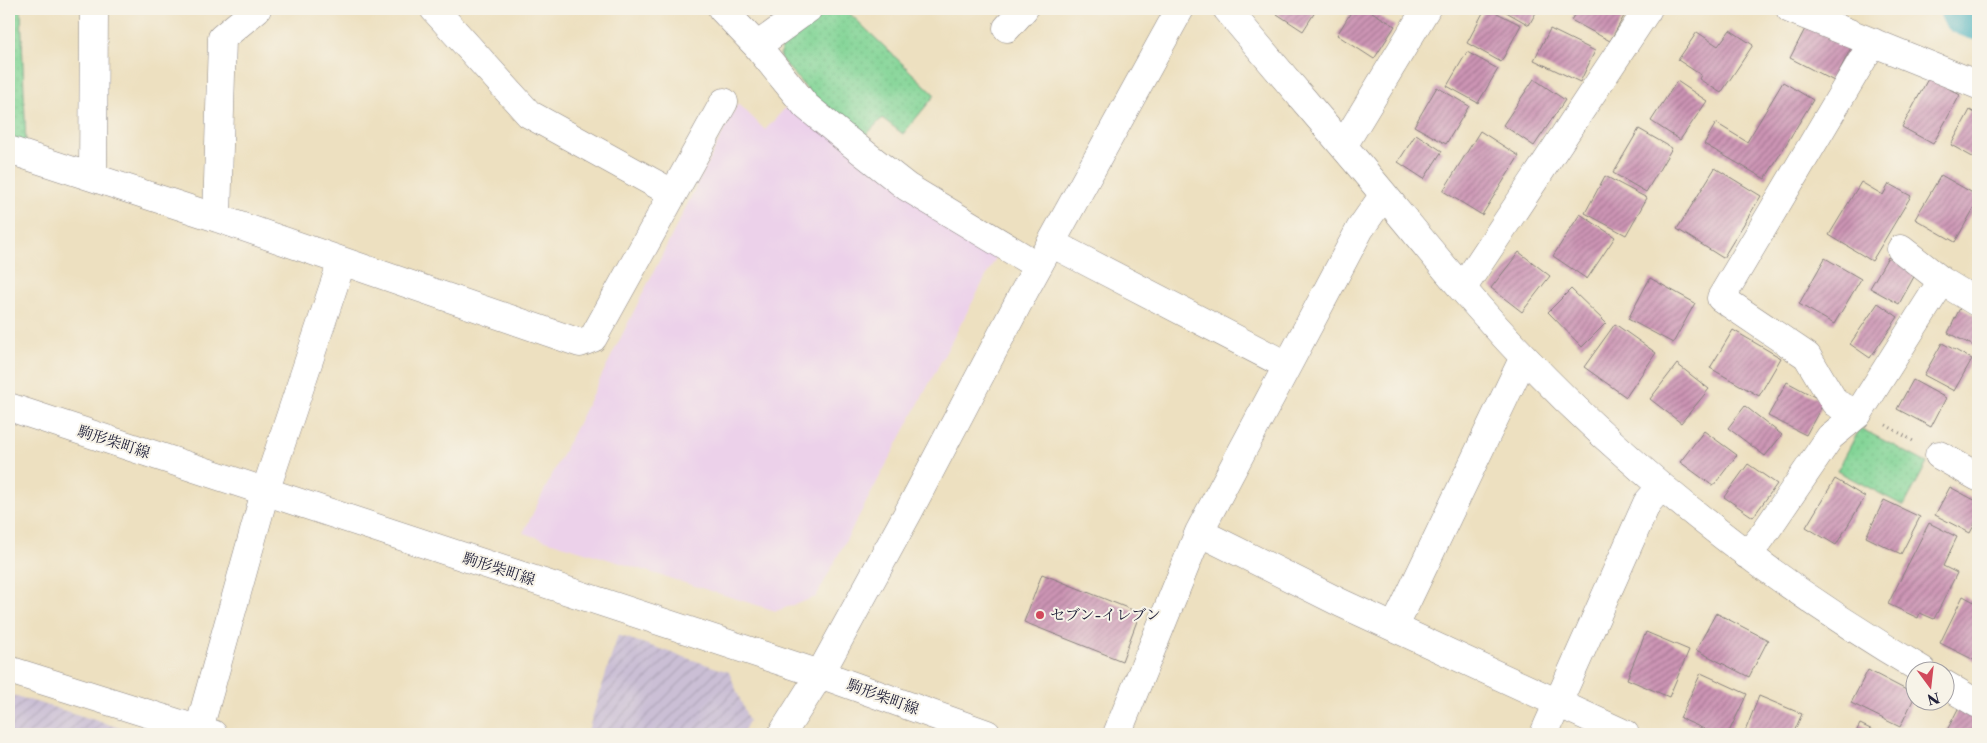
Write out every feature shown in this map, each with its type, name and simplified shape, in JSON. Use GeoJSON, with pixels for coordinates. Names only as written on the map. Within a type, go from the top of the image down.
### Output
{"type":"FeatureCollection","features":[{"type":"Feature","properties":{"kind":"street"},"geometry":{"type":"LineString","coordinates":[[93,178],[94,9]]}},
{"type":"Feature","properties":{"kind":"street"},"geometry":{"type":"LineString","coordinates":[[217,218],[222,38],[257,9]]}},
{"type":"Feature","properties":{"kind":"street"},"geometry":{"type":"LineString","coordinates":[[434,9],[529,114],[672,193]]}},
{"type":"Feature","properties":{"kind":"street"},"geometry":{"type":"LineString","coordinates":[[722,9],[757,46],[806,106],[907,187],[1038,266]]}},
{"type":"Feature","properties":{"kind":"street"},"geometry":{"type":"LineString","coordinates":[[757,46],[808,9]]}},
{"type":"Feature","properties":{"kind":"street"},"geometry":{"type":"LineString","coordinates":[[782,734],[820,674],[909,511],[1038,266],[1180,9]]}},
{"type":"Feature","properties":{"kind":"street"},"geometry":{"type":"LineString","coordinates":[[1227,9],[1462,289],[1524,358],[1661,487],[1747,555],[1872,641],[1905,660]]}},
{"type":"Feature","properties":{"kind":"street"},"geometry":{"type":"LineString","coordinates":[[1343,146],[1426,9]]}},
{"type":"Feature","properties":{"kind":"street"},"geometry":{"type":"LineString","coordinates":[[1462,289],[1648,9]]}},
{"type":"Feature","properties":{"kind":"street"},"geometry":{"type":"LineString","coordinates":[[1790,9],[1978,85]]}},
{"type":"Feature","properties":{"kind":"street"},"geometry":{"type":"LineString","coordinates":[[1858,414],[1835,403],[1807,356],[1721,298],[1873,42]]}},
{"type":"Feature","properties":{"kind":"street"},"geometry":{"type":"LineString","coordinates":[[9,150],[217,218],[580,343],[593,338],[724,102]]}},
{"type":"Feature","properties":{"kind":"street"},"geometry":{"type":"LineString","coordinates":[[1117,734],[1199,532],[1360,230],[1384,196]]}},
{"type":"Feature","properties":{"kind":"street"},"geometry":{"type":"LineString","coordinates":[[1051,243],[1286,366]]}},
{"type":"Feature","properties":{"kind":"street"},"geometry":{"type":"LineString","coordinates":[[1901,249],[1942,281],[1978,303]]}},
{"type":"Feature","properties":{"kind":"street"},"geometry":{"type":"LineString","coordinates":[[9,670],[206,731],[265,492],[342,261]]}},
{"type":"Feature","properties":{"kind":"street"},"geometry":{"type":"LineString","coordinates":[[1747,555],[1761,538],[1830,438],[1858,414],[1942,281]]}},
{"type":"Feature","properties":{"kind":"street"},"geometry":{"type":"LineString","coordinates":[[1395,626],[1524,358]]}},
{"type":"Feature","properties":{"kind":"street","name":"駒形柴町線"},"geometry":{"type":"LineString","coordinates":[[9,407],[820,674],[988,734]]}},
{"type":"Feature","properties":{"kind":"street"},"geometry":{"type":"LineString","coordinates":[[1939,456],[1978,477]]}},
{"type":"Feature","properties":{"kind":"street"},"geometry":{"type":"LineString","coordinates":[[1544,734],[1648,503],[1661,487]]}},
{"type":"Feature","properties":{"kind":"street"},"geometry":{"type":"LineString","coordinates":[[1199,532],[1341,603],[1395,626],[1625,734]]}},
{"type":"Feature","properties":{"kind":"street"},"geometry":{"type":"LineString","coordinates":[[1954,690],[1978,704]]}},
{"type":"Feature","properties":{"kind":"path"},"geometry":{"type":"LineString","coordinates":[[1858,414],[1870,416],[1939,456]]}},
{"type":"Feature","properties":{"kind":"shaded area"},"geometry":{"type":"Polygon","coordinates":[[[738,103],[765,130],[788,105],[999,252],[816,597],[776,611],[523,533],[738,103]]]}},
{"type":"Feature","properties":{"kind":"shaded area"},"geometry":{"type":"Polygon","coordinates":[[[618,635],[729,672],[749,721],[742,734],[587,734],[618,635]]]}},
{"type":"Feature","properties":{"kind":"shaded area"},"geometry":{"type":"Polygon","coordinates":[[[9,694],[79,715],[139,734],[9,734],[9,694]]]}},
{"type":"Feature","properties":{"kind":"green space"},"geometry":{"type":"Polygon","coordinates":[[[21,9],[26,146],[9,140],[9,18],[21,9]]]}},
{"type":"Feature","properties":{"kind":"green space"},"geometry":{"type":"Polygon","coordinates":[[[834,9],[845,9],[935,95],[903,134],[882,118],[866,135],[810,93],[780,58],[781,42],[834,9]]]}},
{"type":"Feature","properties":{"kind":"green space"},"geometry":{"type":"Polygon","coordinates":[[[1860,428],[1927,463],[1904,506],[1837,471],[1860,428]]]}},
{"type":"Feature","properties":{"kind":"building"},"geometry":{"type":"Polygon","coordinates":[[[1281,9],[1317,9],[1303,31],[1277,14],[1281,9]]]}},
{"type":"Feature","properties":{"kind":"building"},"geometry":{"type":"Polygon","coordinates":[[[1353,9],[1367,9],[1395,26],[1374,59],[1337,35],[1353,9]]]}},
{"type":"Feature","properties":{"kind":"building"},"geometry":{"type":"Polygon","coordinates":[[[1485,9],[1489,9],[1521,25],[1501,62],[1467,43],[1485,9]]]}},
{"type":"Feature","properties":{"kind":"building"},"geometry":{"type":"Polygon","coordinates":[[[1501,9],[1538,9],[1529,25],[1501,9]]]}},
{"type":"Feature","properties":{"kind":"building"},"geometry":{"type":"Polygon","coordinates":[[[1578,9],[1628,9],[1610,41],[1571,20],[1578,9]]]}},
{"type":"Feature","properties":{"kind":"building"},"geometry":{"type":"Polygon","coordinates":[[[1807,25],[1851,48],[1834,81],[1790,58],[1807,25]]]}},
{"type":"Feature","properties":{"kind":"building"},"geometry":{"type":"Polygon","coordinates":[[[1550,29],[1595,51],[1580,82],[1534,60],[1550,29]]]}},
{"type":"Feature","properties":{"kind":"building"},"geometry":{"type":"Polygon","coordinates":[[[1730,30],[1753,45],[1721,93],[1699,79],[1701,75],[1678,60],[1697,32],[1718,46],[1730,30]]]}},
{"type":"Feature","properties":{"kind":"building"},"geometry":{"type":"Polygon","coordinates":[[[1467,52],[1498,69],[1478,103],[1447,86],[1467,52]]]}},
{"type":"Feature","properties":{"kind":"building"},"geometry":{"type":"Polygon","coordinates":[[[1929,77],[1960,95],[1933,144],[1902,127],[1929,77]]]}},
{"type":"Feature","properties":{"kind":"building"},"geometry":{"type":"Polygon","coordinates":[[[1534,79],[1565,100],[1534,146],[1503,125],[1534,79]]]}},
{"type":"Feature","properties":{"kind":"building"},"geometry":{"type":"Polygon","coordinates":[[[1677,81],[1707,101],[1680,140],[1651,121],[1677,81]]]}},
{"type":"Feature","properties":{"kind":"building"},"geometry":{"type":"Polygon","coordinates":[[[1783,82],[1813,100],[1765,179],[1704,144],[1716,123],[1747,142],[1783,82]]]}},
{"type":"Feature","properties":{"kind":"building"},"geometry":{"type":"Polygon","coordinates":[[[1437,87],[1469,106],[1446,144],[1414,126],[1437,87]]]}},
{"type":"Feature","properties":{"kind":"building"},"geometry":{"type":"Polygon","coordinates":[[[1970,110],[1978,115],[1978,160],[1951,145],[1970,110]]]}},
{"type":"Feature","properties":{"kind":"building"},"geometry":{"type":"Polygon","coordinates":[[[1639,129],[1672,148],[1646,192],[1613,173],[1639,129]]]}},
{"type":"Feature","properties":{"kind":"building"},"geometry":{"type":"Polygon","coordinates":[[[1480,131],[1519,156],[1482,215],[1443,191],[1480,131]]]}},
{"type":"Feature","properties":{"kind":"building"},"geometry":{"type":"Polygon","coordinates":[[[1416,134],[1442,151],[1424,179],[1398,162],[1416,134]]]}},
{"type":"Feature","properties":{"kind":"building"},"geometry":{"type":"Polygon","coordinates":[[[1715,168],[1761,196],[1723,258],[1677,229],[1715,168]]]}},
{"type":"Feature","properties":{"kind":"building"},"geometry":{"type":"Polygon","coordinates":[[[1941,175],[1978,196],[1978,201],[1955,242],[1915,219],[1941,175]]]}},
{"type":"Feature","properties":{"kind":"building"},"geometry":{"type":"Polygon","coordinates":[[[1605,176],[1647,198],[1626,235],[1585,213],[1605,176]]]}},
{"type":"Feature","properties":{"kind":"building"},"geometry":{"type":"Polygon","coordinates":[[[1861,182],[1883,195],[1889,184],[1911,196],[1872,261],[1829,235],[1861,182]]]}},
{"type":"Feature","properties":{"kind":"building"},"geometry":{"type":"Polygon","coordinates":[[[1580,214],[1615,237],[1587,279],[1553,256],[1580,214]]]}},
{"type":"Feature","properties":{"kind":"building"},"geometry":{"type":"Polygon","coordinates":[[[1519,252],[1550,276],[1522,312],[1491,288],[1519,252]]]}},
{"type":"Feature","properties":{"kind":"building"},"geometry":{"type":"Polygon","coordinates":[[[1888,257],[1916,273],[1899,304],[1870,288],[1888,257]]]}},
{"type":"Feature","properties":{"kind":"building"},"geometry":{"type":"Polygon","coordinates":[[[1825,258],[1861,279],[1834,324],[1799,304],[1825,258]]]}},
{"type":"Feature","properties":{"kind":"building"},"geometry":{"type":"Polygon","coordinates":[[[1650,278],[1695,303],[1673,343],[1628,319],[1650,278]]]}},
{"type":"Feature","properties":{"kind":"building"},"geometry":{"type":"Polygon","coordinates":[[[1571,289],[1606,323],[1582,347],[1548,312],[1571,289]]]}},
{"type":"Feature","properties":{"kind":"building"},"geometry":{"type":"Polygon","coordinates":[[[1878,303],[1898,317],[1870,358],[1850,344],[1878,303]]]}},
{"type":"Feature","properties":{"kind":"building"},"geometry":{"type":"Polygon","coordinates":[[[1960,308],[1978,317],[1978,348],[1948,333],[1960,308]]]}},
{"type":"Feature","properties":{"kind":"building"},"geometry":{"type":"Polygon","coordinates":[[[1615,324],[1656,353],[1626,397],[1584,367],[1615,324]]]}},
{"type":"Feature","properties":{"kind":"building"},"geometry":{"type":"Polygon","coordinates":[[[1733,330],[1781,358],[1759,396],[1710,368],[1733,330]]]}},
{"type":"Feature","properties":{"kind":"building"},"geometry":{"type":"Polygon","coordinates":[[[1942,343],[1972,359],[1954,391],[1924,375],[1942,343]]]}},
{"type":"Feature","properties":{"kind":"building"},"geometry":{"type":"Polygon","coordinates":[[[1677,364],[1709,389],[1681,423],[1650,399],[1677,364]]]}},
{"type":"Feature","properties":{"kind":"building"},"geometry":{"type":"Polygon","coordinates":[[[1913,380],[1946,398],[1931,427],[1897,409],[1913,380]]]}},
{"type":"Feature","properties":{"kind":"building"},"geometry":{"type":"Polygon","coordinates":[[[1787,382],[1824,402],[1806,435],[1768,416],[1787,382]]]}},
{"type":"Feature","properties":{"kind":"building"},"geometry":{"type":"Polygon","coordinates":[[[1745,406],[1782,435],[1765,456],[1728,428],[1745,406]]]}},
{"type":"Feature","properties":{"kind":"building"},"geometry":{"type":"Polygon","coordinates":[[[1704,431],[1737,455],[1713,486],[1680,462],[1704,431]]]}},
{"type":"Feature","properties":{"kind":"building"},"geometry":{"type":"Polygon","coordinates":[[[1748,464],[1777,484],[1753,517],[1724,497],[1748,464]]]}},
{"type":"Feature","properties":{"kind":"building"},"geometry":{"type":"Polygon","coordinates":[[[1835,479],[1865,497],[1836,545],[1806,527],[1835,479]]]}},
{"type":"Feature","properties":{"kind":"building"},"geometry":{"type":"Polygon","coordinates":[[[1950,487],[1978,502],[1978,518],[1970,533],[1935,515],[1950,487]]]}},
{"type":"Feature","properties":{"kind":"building"},"geometry":{"type":"Polygon","coordinates":[[[1884,500],[1920,517],[1901,554],[1866,537],[1884,500]]]}},
{"type":"Feature","properties":{"kind":"building"},"geometry":{"type":"Polygon","coordinates":[[[1929,523],[1957,537],[1943,566],[1957,573],[1934,619],[1920,613],[1918,618],[1888,604],[1929,523]]]}},
{"type":"Feature","properties":{"kind":"building"},"geometry":{"type":"Polygon","coordinates":[[[1042,574],[1140,613],[1122,661],[1024,622],[1042,574]]]}},
{"type":"Feature","properties":{"kind":"building"},"geometry":{"type":"Polygon","coordinates":[[[1963,596],[1978,604],[1978,662],[1940,643],[1963,596]]]}},
{"type":"Feature","properties":{"kind":"building"},"geometry":{"type":"Polygon","coordinates":[[[1716,613],[1768,640],[1749,677],[1696,650],[1716,613]]]}},
{"type":"Feature","properties":{"kind":"building"},"geometry":{"type":"Polygon","coordinates":[[[1646,632],[1689,650],[1669,697],[1627,679],[1646,632]]]}},
{"type":"Feature","properties":{"kind":"building"},"geometry":{"type":"Polygon","coordinates":[[[1868,670],[1904,689],[1904,710],[1908,710],[1900,727],[1851,703],[1868,670]]]}},
{"type":"Feature","properties":{"kind":"building"},"geometry":{"type":"Polygon","coordinates":[[[1701,673],[1747,694],[1728,734],[1715,734],[1680,718],[1701,673]]]}},
{"type":"Feature","properties":{"kind":"building"},"geometry":{"type":"Polygon","coordinates":[[[1759,696],[1802,714],[1793,734],[1744,734],[1759,696]]]}},
{"type":"Feature","properties":{"kind":"building"},"geometry":{"type":"Polygon","coordinates":[[[1959,707],[1978,717],[1978,734],[1945,734],[1959,707]]]}},
{"type":"Feature","properties":{"kind":"building"},"geometry":{"type":"Polygon","coordinates":[[[1860,724],[1881,734],[1855,734],[1860,724]]]}},
{"type":"Feature","properties":{"kind":"waterway"},"geometry":{"type":"LineString","coordinates":[[1967,9],[1978,13]]}},
{"type":"Feature","properties":{"kind":"place","name":"セブン-イレブン"},"geometry":{"type":"Point","coordinates":[1040,615]}}]}
